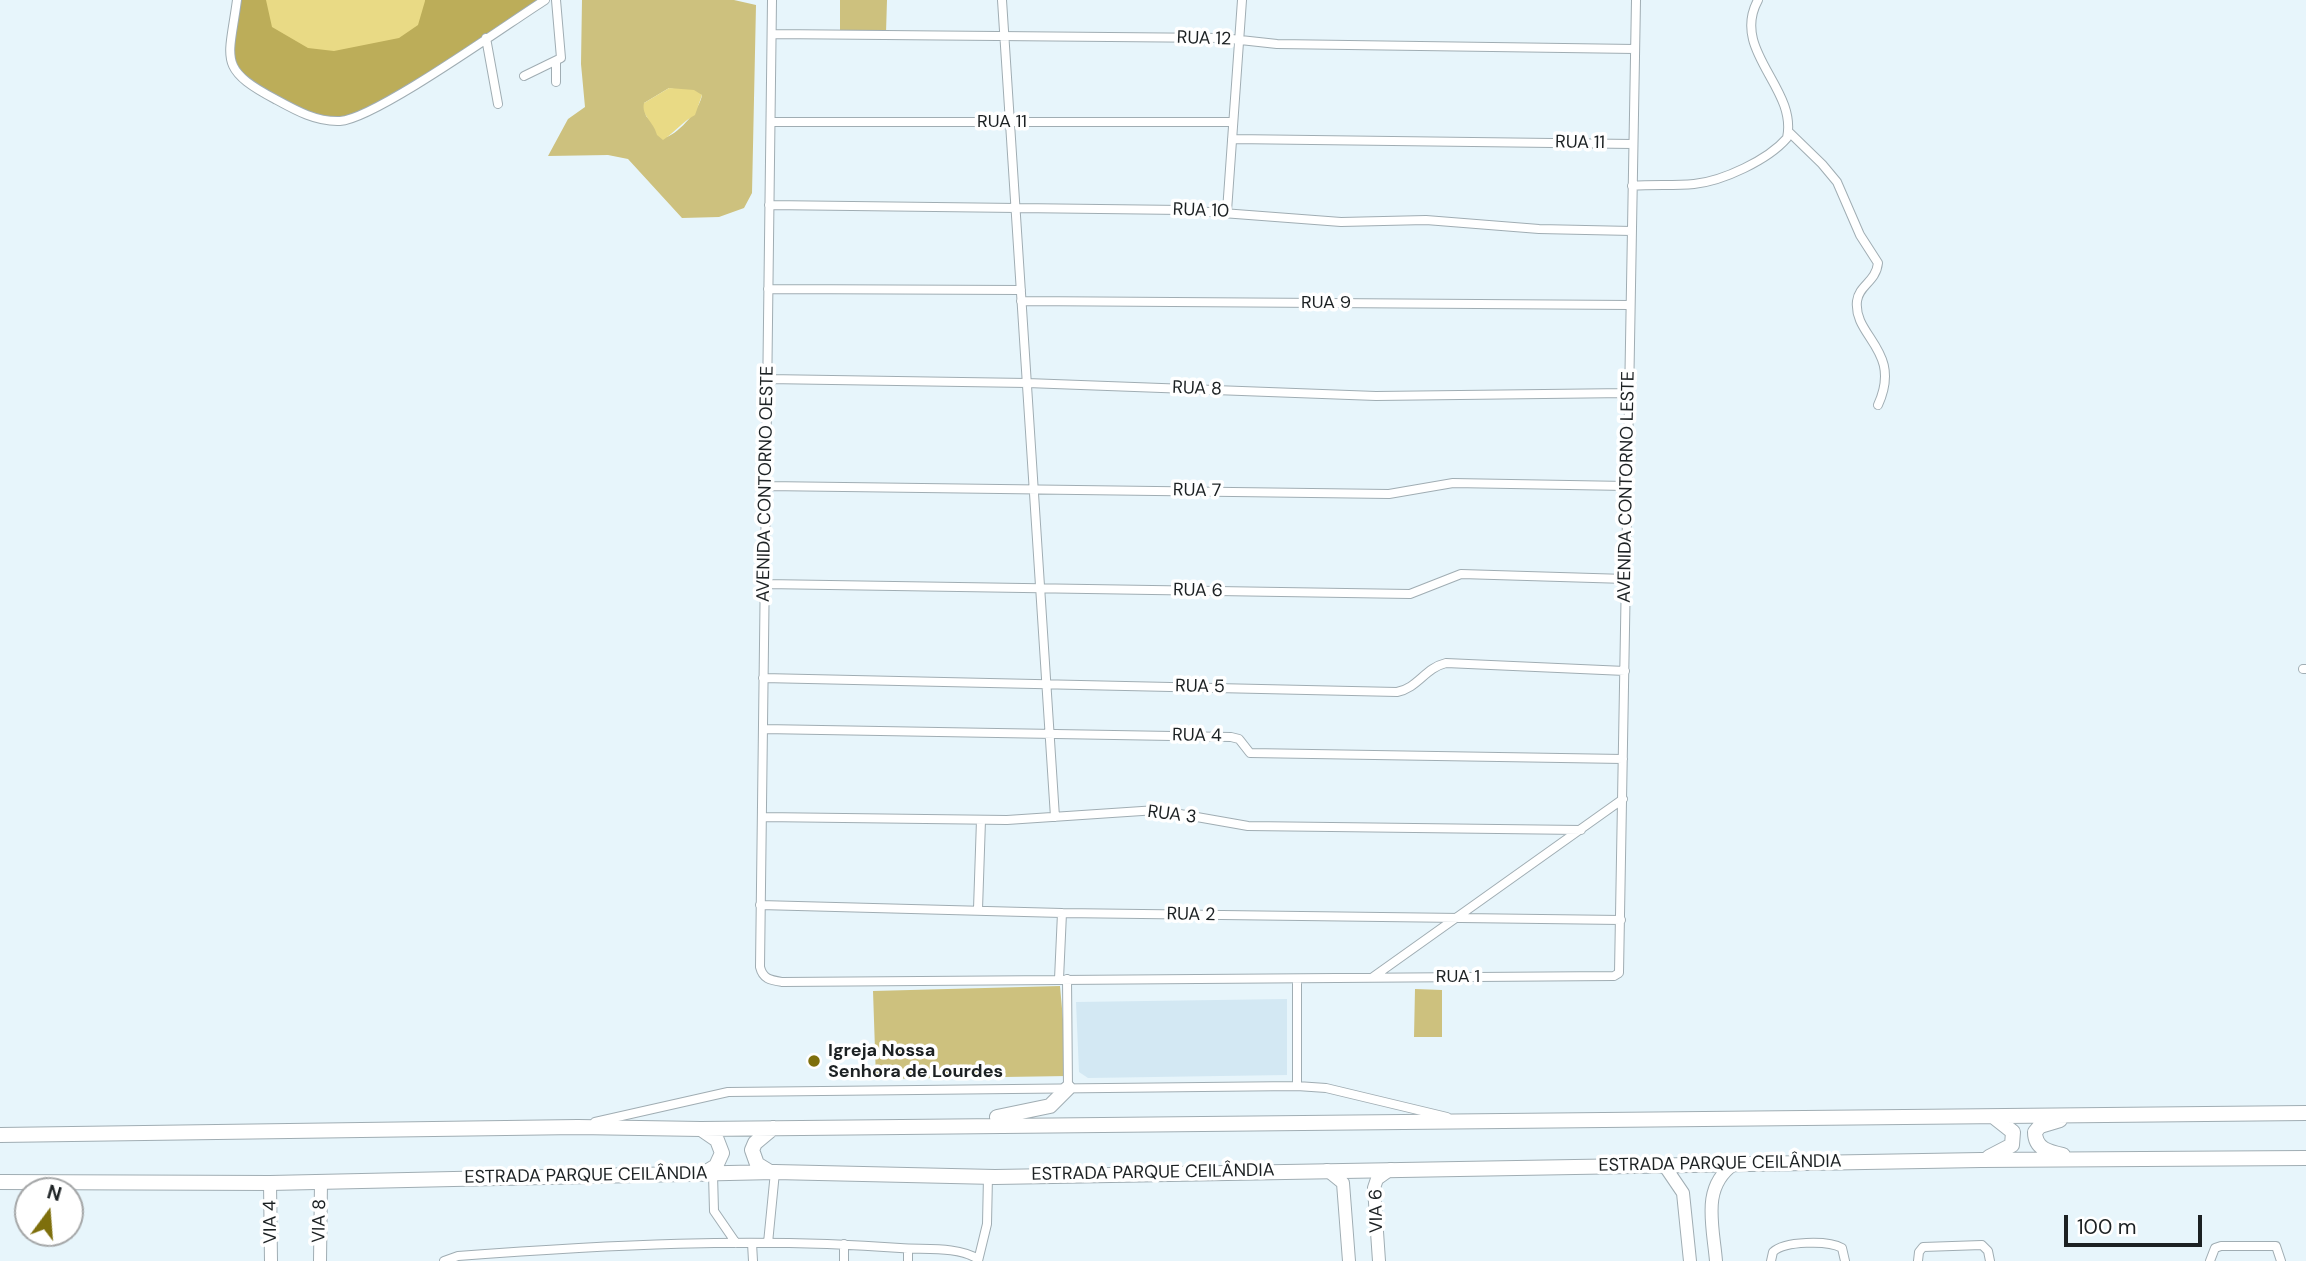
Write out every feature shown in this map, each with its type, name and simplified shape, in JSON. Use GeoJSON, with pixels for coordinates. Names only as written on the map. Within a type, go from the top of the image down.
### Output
{"type":"FeatureCollection","features":[{"type":"Feature","properties":{"kind":"highway"},"geometry":{"type":"LineString","coordinates":[[958,1124],[1050,1105],[1068,1088]]}},
{"type":"Feature","properties":{"kind":"highway"},"geometry":{"type":"LineString","coordinates":[[0,1135],[578,1127],[701,1129],[1457,1119],[2306,1113]]}},
{"type":"Feature","properties":{"kind":"highway"},"geometry":{"type":"LineString","coordinates":[[2082,1115],[2040,1126],[2035,1132],[2035,1139],[2041,1148],[2053,1153],[2085,1159]]}},
{"type":"Feature","properties":{"kind":"highway"},"geometry":{"type":"LineString","coordinates":[[1982,1160],[2002,1153],[2012,1146],[2014,1132],[1992,1116]]}},
{"type":"Feature","properties":{"kind":"highway"},"geometry":{"type":"LineString","coordinates":[[773,1128],[755,1143],[752,1150],[757,1164],[773,1172]]}},
{"type":"Feature","properties":{"kind":"highway"},"geometry":{"type":"LineString","coordinates":[[701,1129],[717,1140],[722,1153],[716,1166],[708,1174]]}},
{"type":"Feature","properties":{"kind":"highway","name":"ESTRADA PARQUE CEILÂNDIA"},"geometry":{"type":"LineString","coordinates":[[0,1182],[270,1183],[773,1172],[988,1176],[1982,1160],[2306,1158]]}},
{"type":"Feature","properties":{"kind":"main road"},"geometry":{"type":"LineString","coordinates":[[1716,1261],[1713,1187],[1723,1171],[1734,1164]]}},
{"type":"Feature","properties":{"kind":"main road"},"geometry":{"type":"LineString","coordinates":[[1664,1165],[1683,1193],[1690,1261]]}},
{"type":"Feature","properties":{"kind":"main road","name":"VIA 6"},"geometry":{"type":"LineString","coordinates":[[1379,1261],[1374,1188],[1377,1179],[1391,1169]]}},
{"type":"Feature","properties":{"kind":"main road","name":"VIA 6"},"geometry":{"type":"LineString","coordinates":[[1327,1170],[1343,1183],[1349,1261]]}},
{"type":"Feature","properties":{"kind":"main road","name":"VIA 8"},"geometry":{"type":"LineString","coordinates":[[320,1261],[321,1182]]}},
{"type":"Feature","properties":{"kind":"main road","name":"VIA 4"},"geometry":{"type":"LineString","coordinates":[[270,1183],[271,1261]]}},
{"type":"Feature","properties":{"kind":"street"},"geometry":{"type":"LineString","coordinates":[[237,0],[230,50],[235,74],[249,85],[319,119],[340,121],[375,109],[545,0]]}},
{"type":"Feature","properties":{"kind":"street"},"geometry":{"type":"LineString","coordinates":[[524,76],[561,58],[556,0]]}},
{"type":"Feature","properties":{"kind":"street","name":"AVENIDA CONTORNO OESTE"},"geometry":{"type":"LineString","coordinates":[[760,967],[772,0]]}},
{"type":"Feature","properties":{"kind":"street"},"geometry":{"type":"LineString","coordinates":[[1002,0],[1055,817]]}},
{"type":"Feature","properties":{"kind":"street"},"geometry":{"type":"LineString","coordinates":[[1227,211],[1242,0]]}},
{"type":"Feature","properties":{"kind":"street","name":"AVENIDA CONTORNO LESTE"},"geometry":{"type":"LineString","coordinates":[[1619,973],[1636,0]]}},
{"type":"Feature","properties":{"kind":"street"},"geometry":{"type":"LineString","coordinates":[[1758,0],[1752,20],[1751,42],[1784,106],[1788,132],[1837,182],[1860,235],[1878,263],[1877,275],[1860,292],[1857,302],[1858,313],[1884,362],[1885,389],[1878,405]]}},
{"type":"Feature","properties":{"kind":"street","name":"RUA 12"},"geometry":{"type":"LineString","coordinates":[[772,34],[1240,40],[1291,45],[1635,50]]}},
{"type":"Feature","properties":{"kind":"street"},"geometry":{"type":"LineString","coordinates":[[486,38],[498,104]]}},
{"type":"Feature","properties":{"kind":"street"},"geometry":{"type":"LineString","coordinates":[[556,62],[556,82]]}},
{"type":"Feature","properties":{"kind":"street","name":"RUA 11"},"geometry":{"type":"LineString","coordinates":[[771,122],[1233,122]]}},
{"type":"Feature","properties":{"kind":"street"},"geometry":{"type":"LineString","coordinates":[[1632,186],[1695,184],[1732,173],[1779,148],[1788,132]]}},
{"type":"Feature","properties":{"kind":"street","name":"RUA 11"},"geometry":{"type":"LineString","coordinates":[[1233,139],[1633,144]]}},
{"type":"Feature","properties":{"kind":"street","name":"RUA 10"},"geometry":{"type":"LineString","coordinates":[[769,205],[1227,211],[1341,222],[1450,221],[1539,229],[1632,231]]}},
{"type":"Feature","properties":{"kind":"street"},"geometry":{"type":"LineString","coordinates":[[768,289],[1021,290]]}},
{"type":"Feature","properties":{"kind":"street","name":"RUA 9"},"geometry":{"type":"LineString","coordinates":[[1021,300],[1630,306]]}},
{"type":"Feature","properties":{"kind":"street","name":"RUA 8"},"geometry":{"type":"LineString","coordinates":[[767,379],[1027,383],[1364,396],[1628,393]]}},
{"type":"Feature","properties":{"kind":"street","name":"RUA 7"},"geometry":{"type":"LineString","coordinates":[[765,486],[1390,494],[1453,483],[1628,486]]}},
{"type":"Feature","properties":{"kind":"street","name":"RUA 6"},"geometry":{"type":"LineString","coordinates":[[765,584],[1410,594],[1427,590],[1443,580],[1461,574],[1626,579]]}},
{"type":"Feature","properties":{"kind":"street","name":"RUA 5"},"geometry":{"type":"LineString","coordinates":[[764,678],[1397,692],[1411,689],[1434,666],[1446,663],[1625,671]]}},
{"type":"Feature","properties":{"kind":"street","name":"RUA 4"},"geometry":{"type":"LineString","coordinates":[[763,729],[1231,737],[1239,739],[1250,753],[1623,759]]}},
{"type":"Feature","properties":{"kind":"street"},"geometry":{"type":"LineString","coordinates":[[1373,977],[1623,799]]}},
{"type":"Feature","properties":{"kind":"street","name":"RUA 3"},"geometry":{"type":"LineString","coordinates":[[762,817],[981,820],[1157,810],[1248,826],[1581,831]]}},
{"type":"Feature","properties":{"kind":"street"},"geometry":{"type":"LineString","coordinates":[[978,909],[981,820]]}},
{"type":"Feature","properties":{"kind":"street","name":"RUA 2"},"geometry":{"type":"LineString","coordinates":[[760,905],[1062,913],[1621,920]]}},
{"type":"Feature","properties":{"kind":"street"},"geometry":{"type":"LineString","coordinates":[[1062,913],[1068,1088]]}},
{"type":"Feature","properties":{"kind":"street","name":"RUA 1"},"geometry":{"type":"LineString","coordinates":[[760,967],[762,975],[782,982],[1614,976],[1619,973]]}},
{"type":"Feature","properties":{"kind":"street"},"geometry":{"type":"LineString","coordinates":[[1297,979],[1297,1086]]}},
{"type":"Feature","properties":{"kind":"street"},"geometry":{"type":"LineString","coordinates":[[578,1127],[728,1092],[1068,1088],[1326,1088],[1457,1119]]}},
{"type":"Feature","properties":{"kind":"street"},"geometry":{"type":"LineString","coordinates":[[768,1243],[773,1172]]}},
{"type":"Feature","properties":{"kind":"street"},"geometry":{"type":"LineString","coordinates":[[708,1174],[714,1211],[736,1243]]}},
{"type":"Feature","properties":{"kind":"street"},"geometry":{"type":"LineString","coordinates":[[444,1261],[458,1256],[621,1244],[736,1243],[844,1244],[950,1251],[978,1260],[987,1224],[988,1176]]}},
{"type":"Feature","properties":{"kind":"street"},"geometry":{"type":"LineString","coordinates":[[752,1243],[753,1261]]}},
{"type":"Feature","properties":{"kind":"street"},"geometry":{"type":"LineString","coordinates":[[1771,1260],[1775,1249],[1781,1247],[1834,1243],[1842,1248],[1845,1259]]}},
{"type":"Feature","properties":{"kind":"street"},"geometry":{"type":"LineString","coordinates":[[844,1244],[844,1261]]}},
{"type":"Feature","properties":{"kind":"street"},"geometry":{"type":"LineString","coordinates":[[2210,1261],[2215,1248],[2221,1246],[2268,1244],[2276,1246],[2281,1261]]}},
{"type":"Feature","properties":{"kind":"street"},"geometry":{"type":"LineString","coordinates":[[1918,1260],[1923,1247],[1982,1245],[1988,1251],[1990,1259]]}},
{"type":"Feature","properties":{"kind":"street"},"geometry":{"type":"LineString","coordinates":[[908,1249],[908,1261]]}},
{"type":"Feature","properties":{"kind":"shaded area"},"geometry":{"type":"Polygon","coordinates":[[[237,0],[545,0],[375,109],[340,121],[298,112],[232,67],[237,0]]]}},
{"type":"Feature","properties":{"kind":"shaded area"},"geometry":{"type":"Polygon","coordinates":[[[266,0],[425,1],[418,25],[399,38],[334,51],[308,48],[272,27],[266,0]]]}},
{"type":"Feature","properties":{"kind":"shaded area"},"geometry":{"type":"Polygon","coordinates":[[[582,0],[734,0],[756,5],[752,193],[744,208],[719,217],[682,218],[628,159],[608,155],[548,156],[568,119],[585,107],[581,64],[582,0]],[[669,88],[644,103],[646,116],[667,137],[689,119],[698,107],[702,95],[669,88]]]}},
{"type":"Feature","properties":{"kind":"shaded area"},"geometry":{"type":"Polygon","coordinates":[[[840,0],[887,0],[886,33],[840,32],[840,0]]]}},
{"type":"Feature","properties":{"kind":"shaded area"},"geometry":{"type":"Polygon","coordinates":[[[669,88],[694,90],[702,95],[695,115],[663,140],[657,135],[646,115],[644,103],[669,88]]]}},
{"type":"Feature","properties":{"kind":"shaded area"},"geometry":{"type":"Polygon","coordinates":[[[1060,986],[1068,1076],[876,1079],[873,991],[1060,986]]]}},
{"type":"Feature","properties":{"kind":"shaded area"},"geometry":{"type":"Polygon","coordinates":[[[1415,989],[1442,990],[1442,1037],[1414,1037],[1415,989]]]}},
{"type":"Feature","properties":{"kind":"shaded area"},"geometry":{"type":"Polygon","coordinates":[[[1287,999],[1287,1075],[1088,1078],[1079,1072],[1076,1002],[1287,999]]]}},
{"type":"Feature","properties":{"kind":"place","name":"Igreja Nossa Senhora de Lourdes"},"geometry":{"type":"Point","coordinates":[814,1061]}}]}
